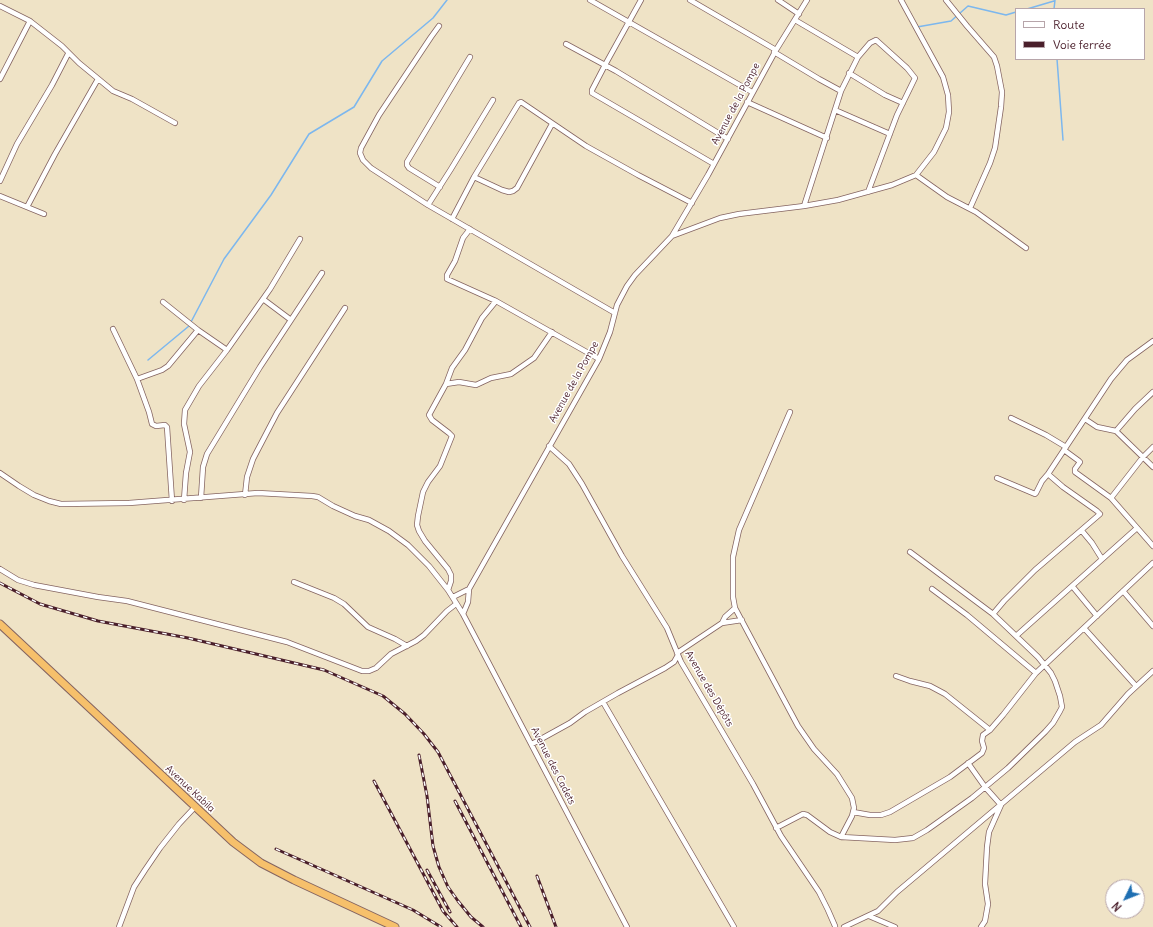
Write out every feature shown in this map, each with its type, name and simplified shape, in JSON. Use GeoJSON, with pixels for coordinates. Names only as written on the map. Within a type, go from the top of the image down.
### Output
{"type":"FeatureCollection","features":[{"type":"Feature","properties":{"kind":"highway","name":"Avenue Kabila"},"geometry":{"type":"LineString","coordinates":[[0,624],[232,842],[261,863],[395,927]]}},
{"type":"Feature","properties":{"kind":"street"},"geometry":{"type":"LineString","coordinates":[[590,0],[752,92]]}},
{"type":"Feature","properties":{"kind":"street"},"geometry":{"type":"LineString","coordinates":[[641,0],[628,21],[592,90],[594,94],[714,164]]}},
{"type":"Feature","properties":{"kind":"street"},"geometry":{"type":"LineString","coordinates":[[690,0],[841,91]]}},
{"type":"Feature","properties":{"kind":"street"},"geometry":{"type":"LineString","coordinates":[[778,0],[799,14]]}},
{"type":"Feature","properties":{"kind":"street","name":"Avenue de la Pompe"},"geometry":{"type":"LineString","coordinates":[[463,614],[468,602],[469,589],[599,358],[610,332],[617,305],[627,286],[635,275],[672,236],[728,139],[775,51],[808,0]]}},
{"type":"Feature","properties":{"kind":"street"},"geometry":{"type":"LineString","coordinates":[[672,236],[720,218],[739,214],[821,204],[901,182],[916,175],[934,152],[946,128],[949,112],[948,95],[943,78],[901,0]]}},
{"type":"Feature","properties":{"kind":"street"},"geometry":{"type":"LineString","coordinates":[[946,0],[994,57],[1002,92],[995,148],[970,208]]}},
{"type":"Feature","properties":{"kind":"street"},"geometry":{"type":"LineString","coordinates":[[0,6],[30,21],[62,46],[68,54],[113,90],[175,123]]}},
{"type":"Feature","properties":{"kind":"street"},"geometry":{"type":"LineString","coordinates":[[795,20],[858,57]]}},
{"type":"Feature","properties":{"kind":"street"},"geometry":{"type":"LineString","coordinates":[[0,79],[30,21]]}},
{"type":"Feature","properties":{"kind":"street"},"geometry":{"type":"LineString","coordinates":[[439,26],[383,108],[361,148],[360,153],[363,160],[371,168],[428,205],[615,313]]}},
{"type":"Feature","properties":{"kind":"street"},"geometry":{"type":"LineString","coordinates":[[804,206],[841,91],[858,57],[870,43],[876,40],[907,68],[915,78],[890,134],[868,192]]}},
{"type":"Feature","properties":{"kind":"street"},"geometry":{"type":"LineString","coordinates":[[566,44],[605,65],[728,139]]}},
{"type":"Feature","properties":{"kind":"street"},"geometry":{"type":"LineString","coordinates":[[0,181],[17,144],[49,90],[68,54]]}},
{"type":"Feature","properties":{"kind":"street"},"geometry":{"type":"LineString","coordinates":[[440,186],[409,168],[407,162],[470,57]]}},
{"type":"Feature","properties":{"kind":"street"},"geometry":{"type":"LineString","coordinates":[[849,73],[885,95],[903,103]]}},
{"type":"Feature","properties":{"kind":"street"},"geometry":{"type":"LineString","coordinates":[[27,207],[54,154],[98,79]]}},
{"type":"Feature","properties":{"kind":"street"},"geometry":{"type":"LineString","coordinates":[[428,205],[493,100]]}},
{"type":"Feature","properties":{"kind":"street"},"geometry":{"type":"LineString","coordinates":[[452,219],[474,177],[520,102],[607,158],[692,203]]}},
{"type":"Feature","properties":{"kind":"street"},"geometry":{"type":"LineString","coordinates":[[747,102],[827,138]]}},
{"type":"Feature","properties":{"kind":"street"},"geometry":{"type":"LineString","coordinates":[[836,110],[890,134]]}},
{"type":"Feature","properties":{"kind":"street"},"geometry":{"type":"LineString","coordinates":[[474,177],[502,190],[509,192],[513,191],[517,188],[552,124]]}},
{"type":"Feature","properties":{"kind":"street"},"geometry":{"type":"LineString","coordinates":[[916,175],[947,197],[970,208],[1026,248]]}},
{"type":"Feature","properties":{"kind":"street"},"geometry":{"type":"LineString","coordinates":[[0,196],[44,214]]}},
{"type":"Feature","properties":{"kind":"street"},"geometry":{"type":"LineString","coordinates":[[470,229],[463,238],[455,261],[447,275],[447,279],[496,301],[599,358]]}},
{"type":"Feature","properties":{"kind":"street"},"geometry":{"type":"LineString","coordinates":[[184,500],[186,473],[190,452],[184,424],[186,410],[199,386],[227,350],[270,289],[300,239]]}},
{"type":"Feature","properties":{"kind":"street"},"geometry":{"type":"LineString","coordinates":[[201,498],[203,467],[207,454],[322,273]]}},
{"type":"Feature","properties":{"kind":"street"},"geometry":{"type":"LineString","coordinates":[[262,299],[291,320]]}},
{"type":"Feature","properties":{"kind":"street"},"geometry":{"type":"LineString","coordinates":[[448,590],[451,575],[448,569],[425,541],[417,525],[423,492],[428,482],[440,466],[452,438],[452,435],[432,420],[429,415],[446,384],[452,368],[465,350],[482,318],[496,301]]}},
{"type":"Feature","properties":{"kind":"street"},"geometry":{"type":"LineString","coordinates":[[163,302],[198,330],[227,350]]}},
{"type":"Feature","properties":{"kind":"street"},"geometry":{"type":"LineString","coordinates":[[245,494],[247,477],[253,459],[274,420],[345,308]]}},
{"type":"Feature","properties":{"kind":"street"},"geometry":{"type":"LineString","coordinates":[[113,329],[137,379],[152,424],[156,426],[165,425],[167,427],[172,501]]}},
{"type":"Feature","properties":{"kind":"street"},"geometry":{"type":"LineString","coordinates":[[137,379],[162,370],[168,366],[198,330]]}},
{"type":"Feature","properties":{"kind":"street"},"geometry":{"type":"LineString","coordinates":[[446,384],[459,382],[476,385],[491,378],[511,374],[534,358],[552,332]]}},
{"type":"Feature","properties":{"kind":"street"},"geometry":{"type":"LineString","coordinates":[[997,478],[1035,494],[1118,370],[1127,360],[1153,341]]}},
{"type":"Feature","properties":{"kind":"street"},"geometry":{"type":"LineString","coordinates":[[1116,430],[1153,392]]}},
{"type":"Feature","properties":{"kind":"street"},"geometry":{"type":"LineString","coordinates":[[790,412],[783,431],[743,519],[735,543],[732,572],[733,597],[735,608],[798,726],[814,749],[837,774],[852,798],[854,804],[853,812],[849,824],[841,837]]}},
{"type":"Feature","properties":{"kind":"street"},"geometry":{"type":"LineString","coordinates":[[1011,418],[1046,435],[1080,462],[1075,469],[1075,472],[1111,498],[1153,546]]}},
{"type":"Feature","properties":{"kind":"street"},"geometry":{"type":"LineString","coordinates":[[1085,419],[1097,427],[1116,430],[1153,467]]}},
{"type":"Feature","properties":{"kind":"street","name":"Avenue des Dépôts"},"geometry":{"type":"LineString","coordinates":[[549,446],[569,464],[582,484],[622,556],[667,628],[681,662],[754,784],[776,828],[819,892],[835,927]]}},
{"type":"Feature","properties":{"kind":"street"},"geometry":{"type":"LineString","coordinates":[[1111,498],[1143,457],[1153,447]]}},
{"type":"Feature","properties":{"kind":"street","name":"Avenue des Cadets"},"geometry":{"type":"LineString","coordinates":[[0,473],[34,495],[48,501],[61,504],[172,501],[271,493],[318,497],[333,506],[389,531],[417,554],[448,590],[463,614],[627,927]]}},
{"type":"Feature","properties":{"kind":"street"},"geometry":{"type":"LineString","coordinates":[[993,614],[1004,601],[1036,570],[1072,537],[1082,531],[1099,516],[1099,512],[1070,492],[1048,474]]}},
{"type":"Feature","properties":{"kind":"street"},"geometry":{"type":"LineString","coordinates":[[1016,636],[1138,528]]}},
{"type":"Feature","properties":{"kind":"street"},"geometry":{"type":"LineString","coordinates":[[1082,531],[1102,559]]}},
{"type":"Feature","properties":{"kind":"street"},"geometry":{"type":"LineString","coordinates":[[776,828],[802,814],[806,814],[830,832],[841,837],[895,840],[913,838],[938,823],[985,787],[1028,749],[1053,723],[1062,707],[1060,696],[1051,673],[1044,664],[993,614],[910,552]]}},
{"type":"Feature","properties":{"kind":"street"},"geometry":{"type":"LineString","coordinates":[[853,812],[881,815],[890,812],[950,777],[984,751],[983,735],[990,730],[1012,705],[1044,664],[1153,563]]}},
{"type":"Feature","properties":{"kind":"street"},"geometry":{"type":"LineString","coordinates":[[0,569],[18,580],[34,585],[127,601],[287,642],[362,671],[369,671],[376,668],[391,654],[424,635],[447,611],[456,604]]}},
{"type":"Feature","properties":{"kind":"street"},"geometry":{"type":"LineString","coordinates":[[294,582],[339,601],[368,627],[395,638],[407,646]]}},
{"type":"Feature","properties":{"kind":"street"},"geometry":{"type":"LineString","coordinates":[[1072,587],[1097,616]]}},
{"type":"Feature","properties":{"kind":"street"},"geometry":{"type":"LineString","coordinates":[[932,588],[968,615],[1036,673]]}},
{"type":"Feature","properties":{"kind":"street"},"geometry":{"type":"LineString","coordinates":[[452,597],[469,589]]}},
{"type":"Feature","properties":{"kind":"street"},"geometry":{"type":"LineString","coordinates":[[1123,591],[1153,626]]}},
{"type":"Feature","properties":{"kind":"street"},"geometry":{"type":"LineString","coordinates":[[722,623],[725,617],[735,608]]}},
{"type":"Feature","properties":{"kind":"street"},"geometry":{"type":"LineString","coordinates":[[674,662],[677,654],[722,623],[742,620]]}},
{"type":"Feature","properties":{"kind":"street"},"geometry":{"type":"LineString","coordinates":[[1084,628],[1136,686]]}},
{"type":"Feature","properties":{"kind":"street"},"geometry":{"type":"LineString","coordinates":[[532,744],[570,723],[585,712],[674,662],[681,662]]}},
{"type":"Feature","properties":{"kind":"street"},"geometry":{"type":"LineString","coordinates":[[844,927],[878,911],[897,892],[1001,806],[1075,742],[1101,725],[1120,702],[1153,671]]}},
{"type":"Feature","properties":{"kind":"street"},"geometry":{"type":"LineString","coordinates":[[896,676],[930,686],[945,694],[990,730]]}},
{"type":"Feature","properties":{"kind":"street"},"geometry":{"type":"LineString","coordinates":[[603,702],[734,927]]}},
{"type":"Feature","properties":{"kind":"street"},"geometry":{"type":"LineString","coordinates":[[968,763],[1001,806]]}},
{"type":"Feature","properties":{"kind":"street"},"geometry":{"type":"LineString","coordinates":[[981,927],[985,921],[988,904],[985,884],[989,832],[1001,806]]}},
{"type":"Feature","properties":{"kind":"street"},"geometry":{"type":"LineString","coordinates":[[119,927],[134,887],[160,848],[195,807]]}},
{"type":"Feature","properties":{"kind":"street"},"geometry":{"type":"LineString","coordinates":[[869,916],[895,927]]}},
{"type":"Feature","properties":{"kind":"waterway"},"geometry":{"type":"LineString","coordinates":[[191,322],[224,259],[271,195],[309,134],[354,107],[382,61],[433,18],[447,0]]}},
{"type":"Feature","properties":{"kind":"waterway"},"geometry":{"type":"LineString","coordinates":[[1054,8],[1055,0]]}},
{"type":"Feature","properties":{"kind":"waterway"},"geometry":{"type":"LineString","coordinates":[[1030,8],[1054,1]]}},
{"type":"Feature","properties":{"kind":"waterway"},"geometry":{"type":"LineString","coordinates":[[917,27],[951,21],[968,6],[1006,15],[1015,12]]}},
{"type":"Feature","properties":{"kind":"waterway"},"geometry":{"type":"LineString","coordinates":[[1057,60],[1063,140]]}},
{"type":"Feature","properties":{"kind":"waterway"},"geometry":{"type":"LineString","coordinates":[[148,360],[189,326]]}},
{"type":"Feature","properties":{"kind":"railway"},"geometry":{"type":"LineString","coordinates":[[0,583],[40,604],[98,621],[188,638],[324,670],[383,696],[405,714],[424,734],[438,752],[530,927]]}},
{"type":"Feature","properties":{"kind":"railway"},"geometry":{"type":"LineString","coordinates":[[419,755],[427,796],[433,846],[439,867],[448,887],[458,901],[471,917],[483,927]]}},
{"type":"Feature","properties":{"kind":"railway"},"geometry":{"type":"LineString","coordinates":[[374,781],[443,911],[457,927]]}},
{"type":"Feature","properties":{"kind":"railway"},"geometry":{"type":"LineString","coordinates":[[455,801],[521,927]]}},
{"type":"Feature","properties":{"kind":"railway"},"geometry":{"type":"LineString","coordinates":[[276,849],[413,910],[441,927]]}},
{"type":"Feature","properties":{"kind":"railway"},"geometry":{"type":"LineString","coordinates":[[427,870],[450,912]]}},
{"type":"Feature","properties":{"kind":"railway"},"geometry":{"type":"LineString","coordinates":[[537,876],[556,927]]}}]}
